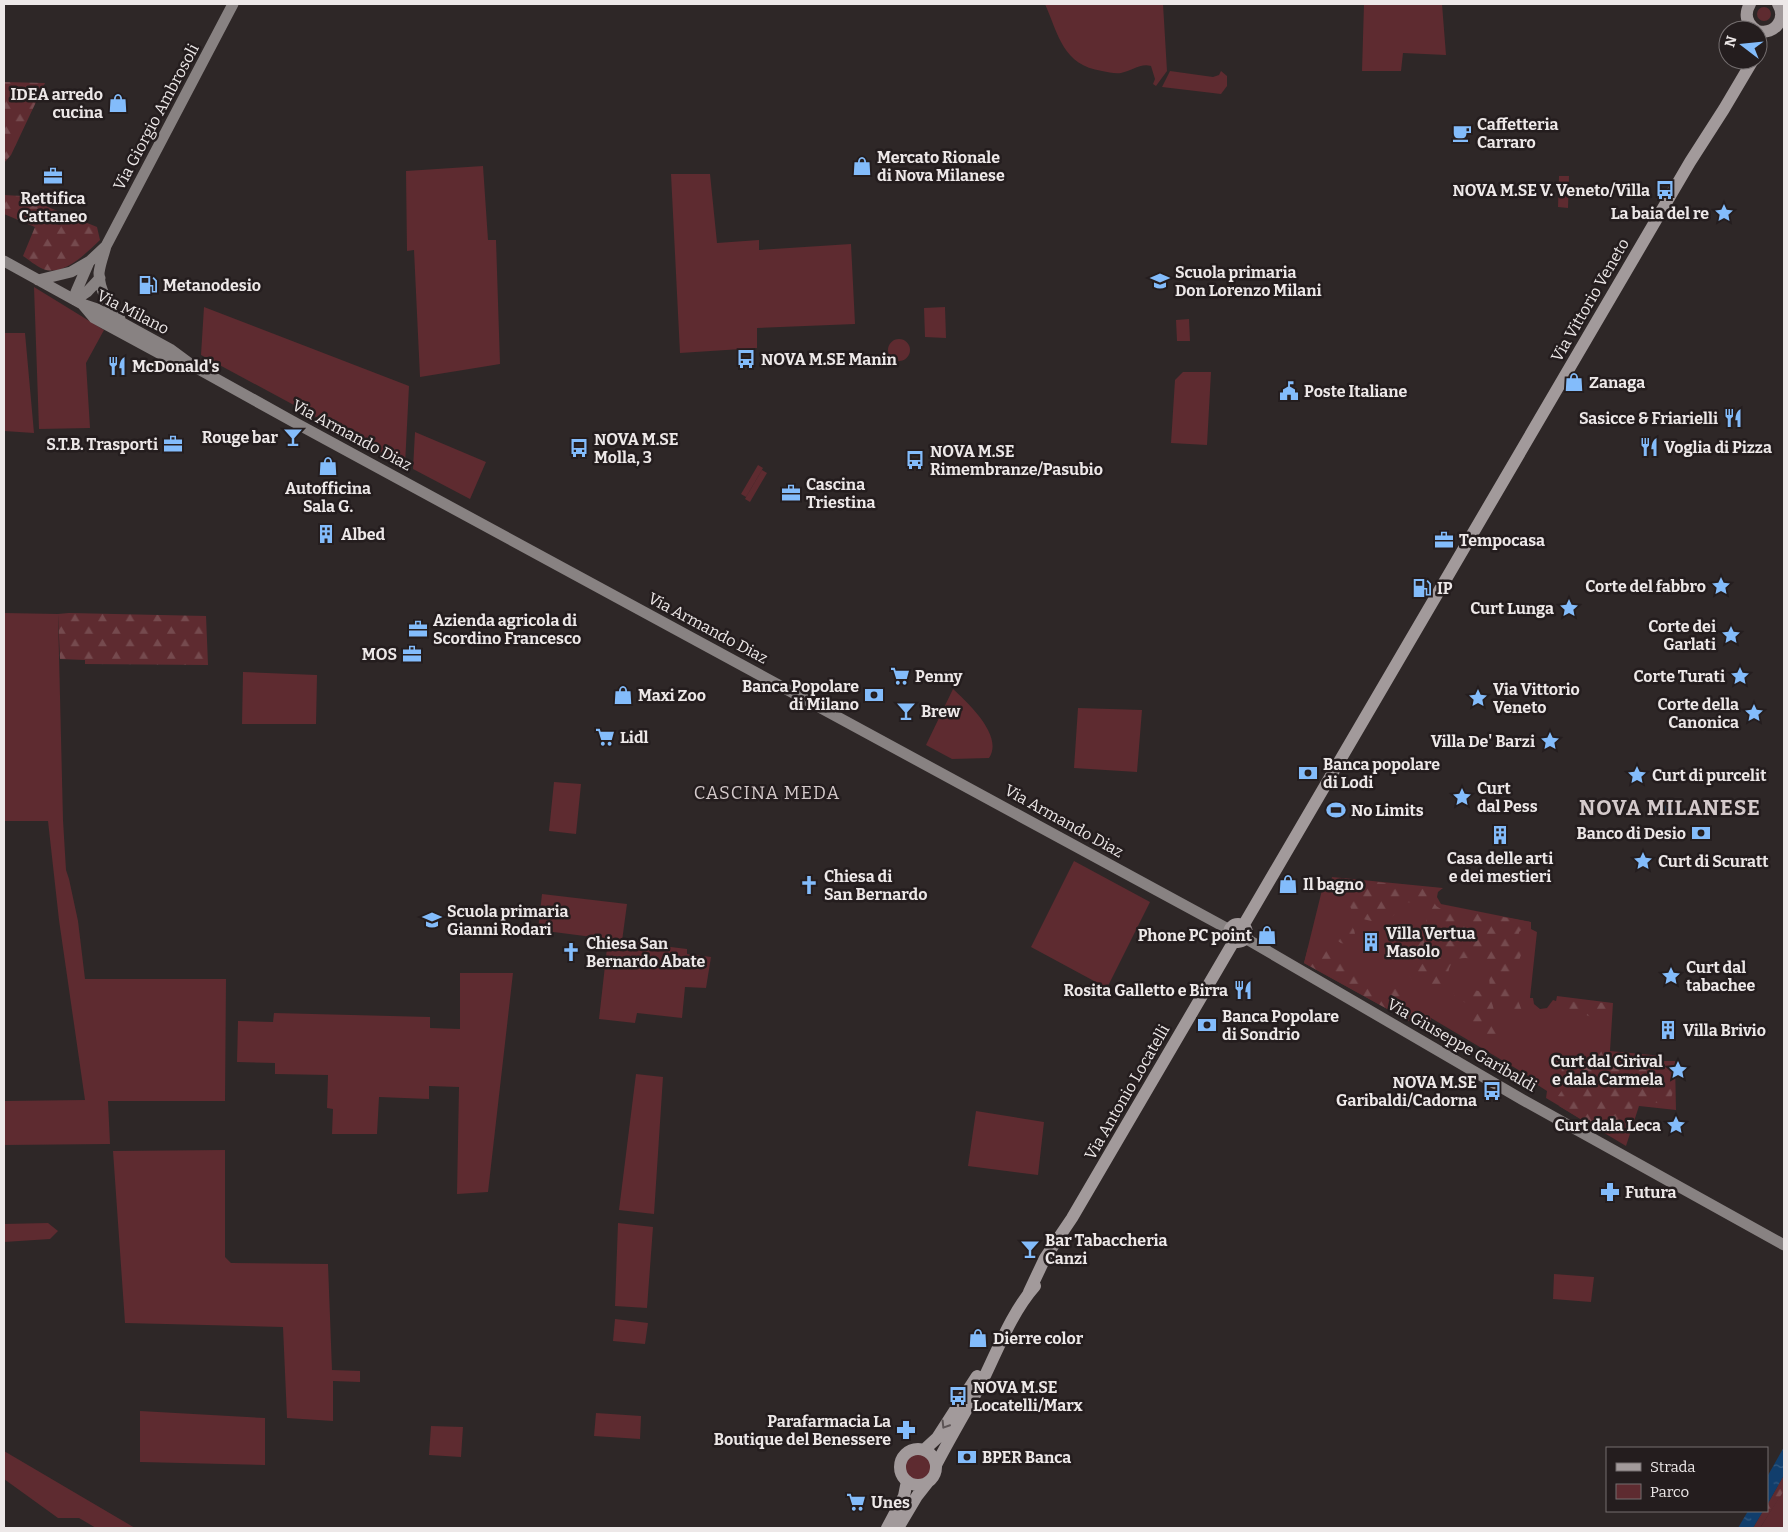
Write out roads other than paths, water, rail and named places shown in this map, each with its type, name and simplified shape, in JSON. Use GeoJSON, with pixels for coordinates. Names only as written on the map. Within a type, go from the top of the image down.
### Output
{"type":"FeatureCollection","features":[{"type":"Feature","properties":{"kind":"main road","name":"Via Giorgio Ambrosoli"},"geometry":{"type":"LineString","coordinates":[[126,325],[111,308],[100,284],[99,271],[106,246],[233,4]]}},
{"type":"Feature","properties":{"kind":"main road"},"geometry":{"type":"LineString","coordinates":[[1749,20],[1746,16],[1750,4]]}},
{"type":"Feature","properties":{"kind":"main road"},"geometry":{"type":"LineString","coordinates":[[1768,28],[1776,27],[1780,22],[1781,7]]}},
{"type":"Feature","properties":{"kind":"main road","name":"Via Vittorio Veneto"},"geometry":{"type":"LineString","coordinates":[[1693,156],[1714,113],[1739,70]]}},
{"type":"Feature","properties":{"kind":"main road","name":"Via Vittorio Veneto"},"geometry":{"type":"LineString","coordinates":[[1210,982],[1693,156],[1747,70]]}},
{"type":"Feature","properties":{"kind":"main road","name":"Via Giorgio Ambrosoli"},"geometry":{"type":"LineString","coordinates":[[38,280],[71,272],[90,261],[106,246]]}},
{"type":"Feature","properties":{"kind":"main road","name":"Via Milano"},"geometry":{"type":"LineString","coordinates":[[4,261],[78,302],[97,309],[126,325],[168,353]]}},
{"type":"Feature","properties":{"kind":"main road","name":"Via Giorgio Ambrosoli"},"geometry":{"type":"LineString","coordinates":[[78,302],[76,292],[90,261]]}},
{"type":"Feature","properties":{"kind":"main road"},"geometry":{"type":"LineString","coordinates":[[78,302],[100,278]]}},
{"type":"Feature","properties":{"kind":"main road","name":"Via Milano"},"geometry":{"type":"LineString","coordinates":[[78,302],[94,318],[168,353]]}},
{"type":"Feature","properties":{"kind":"main road","name":"Via Armando Diaz"},"geometry":{"type":"LineString","coordinates":[[168,353],[1238,934]]}},
{"type":"Feature","properties":{"kind":"main road","name":"Via Giuseppe Garibaldi"},"geometry":{"type":"LineString","coordinates":[[1238,934],[1523,1100],[1784,1245]]}},
{"type":"Feature","properties":{"kind":"main road","name":"Via Antonio Locatelli"},"geometry":{"type":"LineString","coordinates":[[936,1465],[1029,1292],[1045,1258],[1072,1218],[1210,982]]}},
{"type":"Feature","properties":{"kind":"main road","name":"Via Antonio Locatelli"},"geometry":{"type":"LineString","coordinates":[[924,1450],[937,1438],[968,1388],[1001,1341]]}},
{"type":"Feature","properties":{"kind":"main road"},"geometry":{"type":"LineString","coordinates":[[898,1528],[933,1476],[936,1465],[933,1458],[924,1450],[912,1450],[902,1458],[901,1474],[907,1481],[919,1485],[928,1482]]}},
{"type":"Feature","properties":{"kind":"main road"},"geometry":{"type":"LineString","coordinates":[[887,1528],[904,1496],[907,1481]]}},
{"type":"Feature","properties":{"kind":"water"},"geometry":{"type":"Polygon","coordinates":[[[1666,805],[1670,805],[1674,811],[1670,817],[1666,817],[1662,813],[1662,809],[1666,805]]]}},
{"type":"Feature","properties":{"kind":"water"},"geometry":{"type":"Polygon","coordinates":[[[1784,1447],[1784,1475],[1768,1503],[1768,1475],[1784,1447]]]}},
{"type":"Feature","properties":{"kind":"water"},"geometry":{"type":"Polygon","coordinates":[[[1747,1512],[1762,1512],[1753,1528],[1738,1528],[1747,1512]]]}},
{"type":"Feature","properties":{"kind":"place","name":"IDEA arredo cucina"},"geometry":{"type":"Point","coordinates":[118,103]}},
{"type":"Feature","properties":{"kind":"place","name":"Caffetteria Carraro"},"geometry":{"type":"Point","coordinates":[1462,133]}},
{"type":"Feature","properties":{"kind":"place","name":"Mercato Rionale di Nova Milanese"},"geometry":{"type":"Point","coordinates":[862,166]}},
{"type":"Feature","properties":{"kind":"place","name":"Rettifica Cattaneo"},"geometry":{"type":"Point","coordinates":[53,176]}},
{"type":"Feature","properties":{"kind":"place","name":"NOVA M.SE V. Veneto/Villa"},"geometry":{"type":"Point","coordinates":[1665,190]}},
{"type":"Feature","properties":{"kind":"place","name":"La baia del re"},"geometry":{"type":"Point","coordinates":[1724,213]}},
{"type":"Feature","properties":{"kind":"place","name":"Scuola primaria Don Lorenzo Milani"},"geometry":{"type":"Point","coordinates":[1160,281]}},
{"type":"Feature","properties":{"kind":"place","name":"Metanodesio"},"geometry":{"type":"Point","coordinates":[148,285]}},
{"type":"Feature","properties":{"kind":"place","name":"NOVA M.SE Manin"},"geometry":{"type":"Point","coordinates":[746,359]}},
{"type":"Feature","properties":{"kind":"place","name":"McDonald's"},"geometry":{"type":"Point","coordinates":[117,366]}},
{"type":"Feature","properties":{"kind":"place","name":"Zanaga"},"geometry":{"type":"Point","coordinates":[1574,382]}},
{"type":"Feature","properties":{"kind":"place","name":"Poste Italiane"},"geometry":{"type":"Point","coordinates":[1289,391]}},
{"type":"Feature","properties":{"kind":"place","name":"Sasicce & Friarielli"},"geometry":{"type":"Point","coordinates":[1733,418]}},
{"type":"Feature","properties":{"kind":"place","name":"Rouge bar"},"geometry":{"type":"Point","coordinates":[293,437]}},
{"type":"Feature","properties":{"kind":"place","name":"S.T.B. Trasporti"},"geometry":{"type":"Point","coordinates":[173,444]}},
{"type":"Feature","properties":{"kind":"place","name":"Voglia di Pizza"},"geometry":{"type":"Point","coordinates":[1649,447]}},
{"type":"Feature","properties":{"kind":"place","name":"NOVA M.SE Molla, 3"},"geometry":{"type":"Point","coordinates":[579,448]}},
{"type":"Feature","properties":{"kind":"place","name":"NOVA M.SE Rimembranze/Pasubio"},"geometry":{"type":"Point","coordinates":[915,460]}},
{"type":"Feature","properties":{"kind":"place","name":"Autofficina Sala G."},"geometry":{"type":"Point","coordinates":[328,466]}},
{"type":"Feature","properties":{"kind":"place","name":"Cascina Triestina"},"geometry":{"type":"Point","coordinates":[791,493]}},
{"type":"Feature","properties":{"kind":"place","name":"Albed"},"geometry":{"type":"Point","coordinates":[326,534]}},
{"type":"Feature","properties":{"kind":"place","name":"Tempocasa"},"geometry":{"type":"Point","coordinates":[1444,540]}},
{"type":"Feature","properties":{"kind":"place","name":"Corte del fabbro"},"geometry":{"type":"Point","coordinates":[1721,586]}},
{"type":"Feature","properties":{"kind":"place","name":"IP"},"geometry":{"type":"Point","coordinates":[1422,588]}},
{"type":"Feature","properties":{"kind":"place","name":"Curt Lunga"},"geometry":{"type":"Point","coordinates":[1569,608]}},
{"type":"Feature","properties":{"kind":"place","name":"Azienda agricola di Scordino Francesco"},"geometry":{"type":"Point","coordinates":[418,629]}},
{"type":"Feature","properties":{"kind":"place","name":"Corte dei Garlati"},"geometry":{"type":"Point","coordinates":[1731,635]}},
{"type":"Feature","properties":{"kind":"place","name":"MOS"},"geometry":{"type":"Point","coordinates":[412,654]}},
{"type":"Feature","properties":{"kind":"place","name":"Penny"},"geometry":{"type":"Point","coordinates":[900,676]}},
{"type":"Feature","properties":{"kind":"place","name":"Corte Turati"},"geometry":{"type":"Point","coordinates":[1740,676]}},
{"type":"Feature","properties":{"kind":"place","name":"Maxi Zoo"},"geometry":{"type":"Point","coordinates":[623,695]}},
{"type":"Feature","properties":{"kind":"place","name":"Banca Popolare di Milano"},"geometry":{"type":"Point","coordinates":[874,695]}},
{"type":"Feature","properties":{"kind":"place","name":"Via Vittorio Veneto"},"geometry":{"type":"Point","coordinates":[1478,698]}},
{"type":"Feature","properties":{"kind":"place","name":"Brew"},"geometry":{"type":"Point","coordinates":[906,711]}},
{"type":"Feature","properties":{"kind":"place","name":"Corte della Canonica"},"geometry":{"type":"Point","coordinates":[1754,713]}},
{"type":"Feature","properties":{"kind":"place","name":"Lidl"},"geometry":{"type":"Point","coordinates":[605,737]}},
{"type":"Feature","properties":{"kind":"place","name":"Villa De' Barzi"},"geometry":{"type":"Point","coordinates":[1550,741]}},
{"type":"Feature","properties":{"kind":"place","name":"Banca popolare di Lodi"},"geometry":{"type":"Point","coordinates":[1308,773]}},
{"type":"Feature","properties":{"kind":"place","name":"Curt di purcelit"},"geometry":{"type":"Point","coordinates":[1637,775]}},
{"type":"Feature","properties":{"kind":"place","name":"Curt dal Pess"},"geometry":{"type":"Point","coordinates":[1462,797]}},
{"type":"Feature","properties":{"kind":"place","name":"No Limits"},"geometry":{"type":"Point","coordinates":[1336,810]}},
{"type":"Feature","properties":{"kind":"place","name":"Banco di Desio"},"geometry":{"type":"Point","coordinates":[1701,833]}},
{"type":"Feature","properties":{"kind":"place","name":"Casa delle arti e dei mestieri"},"geometry":{"type":"Point","coordinates":[1500,835]}},
{"type":"Feature","properties":{"kind":"place","name":"Curt di Scuratt"},"geometry":{"type":"Point","coordinates":[1643,861]}},
{"type":"Feature","properties":{"kind":"place","name":"Il bagno"},"geometry":{"type":"Point","coordinates":[1288,884]}},
{"type":"Feature","properties":{"kind":"place","name":"Chiesa di San Bernardo"},"geometry":{"type":"Point","coordinates":[809,885]}},
{"type":"Feature","properties":{"kind":"place","name":"Scuola primaria Gianni Rodari"},"geometry":{"type":"Point","coordinates":[432,920]}},
{"type":"Feature","properties":{"kind":"place","name":"Phone PC point"},"geometry":{"type":"Point","coordinates":[1267,935]}},
{"type":"Feature","properties":{"kind":"place","name":"Villa Vertua Masolo"},"geometry":{"type":"Point","coordinates":[1371,942]}},
{"type":"Feature","properties":{"kind":"place","name":"Chiesa San Bernardo Abate"},"geometry":{"type":"Point","coordinates":[571,952]}},
{"type":"Feature","properties":{"kind":"place","name":"Curt dal tabachee"},"geometry":{"type":"Point","coordinates":[1671,976]}},
{"type":"Feature","properties":{"kind":"place","name":"Rosita Galletto e Birra"},"geometry":{"type":"Point","coordinates":[1243,990]}},
{"type":"Feature","properties":{"kind":"place","name":"Banca Popolare di Sondrio"},"geometry":{"type":"Point","coordinates":[1207,1025]}},
{"type":"Feature","properties":{"kind":"place","name":"Villa Brivio"},"geometry":{"type":"Point","coordinates":[1668,1030]}},
{"type":"Feature","properties":{"kind":"place","name":"Curt dal Cirival e dala Carmela"},"geometry":{"type":"Point","coordinates":[1678,1070]}},
{"type":"Feature","properties":{"kind":"place","name":"NOVA M.SE Garibaldi/Cadorna"},"geometry":{"type":"Point","coordinates":[1492,1091]}},
{"type":"Feature","properties":{"kind":"place","name":"Curt dala Leca"},"geometry":{"type":"Point","coordinates":[1676,1125]}},
{"type":"Feature","properties":{"kind":"place","name":"Futura"},"geometry":{"type":"Point","coordinates":[1610,1192]}},
{"type":"Feature","properties":{"kind":"place","name":"Bar Tabaccheria Canzi"},"geometry":{"type":"Point","coordinates":[1030,1249]}},
{"type":"Feature","properties":{"kind":"place","name":"Dierre color"},"geometry":{"type":"Point","coordinates":[978,1338]}},
{"type":"Feature","properties":{"kind":"place","name":"NOVA M.SE Locatelli/Marx"},"geometry":{"type":"Point","coordinates":[958,1396]}},
{"type":"Feature","properties":{"kind":"place","name":"Parafarmacia La Boutique del Benessere"},"geometry":{"type":"Point","coordinates":[906,1430]}},
{"type":"Feature","properties":{"kind":"place","name":"BPER Banca"},"geometry":{"type":"Point","coordinates":[967,1457]}},
{"type":"Feature","properties":{"kind":"place","name":"Unes"},"geometry":{"type":"Point","coordinates":[856,1502]}},
{"type":"Feature","properties":{"kind":"district","name":"CASCINA MEDA"},"geometry":{"type":"Point","coordinates":[767,793]}},
{"type":"Feature","properties":{"kind":"district","name":"NOVA MILANESE"},"geometry":{"type":"Point","coordinates":[1670,808]}}]}
